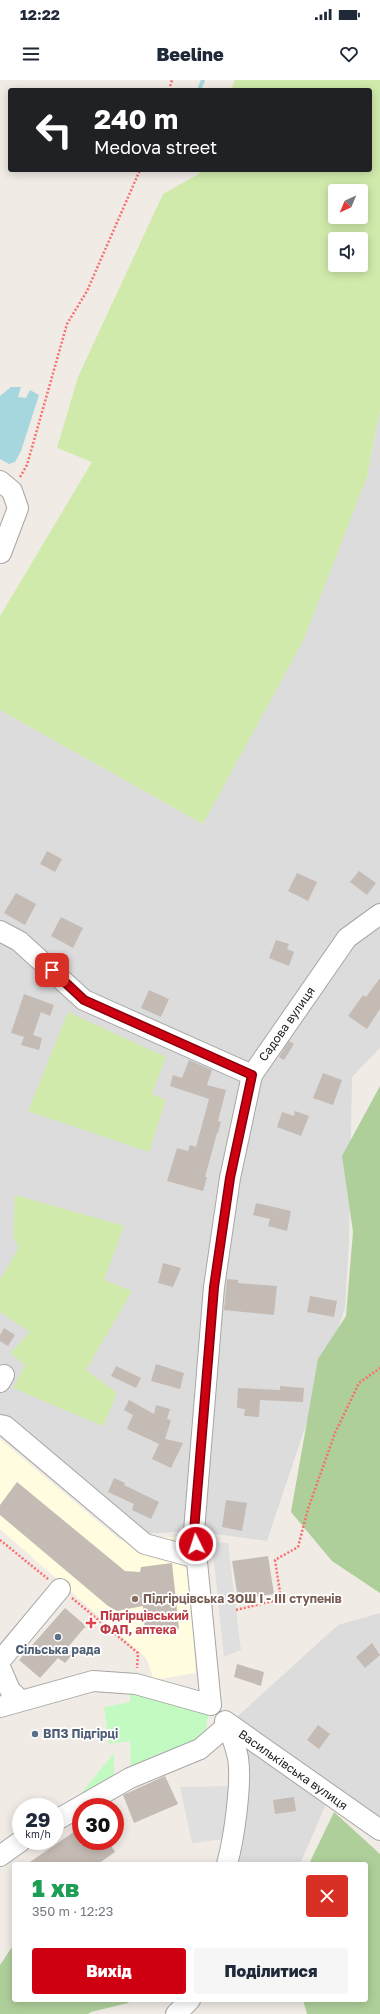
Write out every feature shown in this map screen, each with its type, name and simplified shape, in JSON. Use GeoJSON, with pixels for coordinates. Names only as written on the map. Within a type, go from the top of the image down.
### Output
{"type":"FeatureCollection","features":[{"type":"Feature","properties":{"kind":"street"},"geometry":{"type":"LineString","coordinates":[[1,553],[18,508],[6,486]]}},
{"type":"Feature","properties":{"kind":"street","name":"Садова вулиця"},"geometry":{"type":"LineString","coordinates":[[210,1706],[194,1531],[214,1287],[230,1178],[252,1075],[347,938],[380,914]]}},
{"type":"Feature","properties":{"kind":"street"},"geometry":{"type":"LineString","coordinates":[[0,931],[19,940],[84,1000],[252,1075]]}},
{"type":"Feature","properties":{"kind":"street"},"geometry":{"type":"LineString","coordinates":[[0,1425],[5,1426],[145,1544],[197,1558]]}},
{"type":"Feature","properties":{"kind":"street"},"geometry":{"type":"LineString","coordinates":[[0,1661],[60,1589]]}},
{"type":"Feature","properties":{"kind":"street"},"geometry":{"type":"LineString","coordinates":[[0,1668],[10,1690],[21,1701]]}},
{"type":"Feature","properties":{"kind":"street"},"geometry":{"type":"LineString","coordinates":[[0,1706],[93,1681],[136,1684],[210,1706]]}},
{"type":"Feature","properties":{"kind":"street","name":"Васильківська вулиця"},"geometry":{"type":"LineString","coordinates":[[210,1706],[228,1725],[380,1830]]}},
{"type":"Feature","properties":{"kind":"street"},"geometry":{"type":"LineString","coordinates":[[64,1817],[130,1778],[200,1750],[228,1725],[238,1757],[239,1779],[233,1858]]}},
{"type":"Feature","properties":{"kind":"street"},"geometry":{"type":"LineString","coordinates":[[0,1856],[12,1848]]}},
{"type":"Feature","properties":{"kind":"street"},"geometry":{"type":"LineString","coordinates":[[176,2014],[188,2002]]}},
{"type":"Feature","properties":{"kind":"path"},"geometry":{"type":"LineString","coordinates":[[6,486],[27,465],[66,324],[87,291],[139,172]]}},
{"type":"Feature","properties":{"kind":"path"},"geometry":{"type":"LineString","coordinates":[[236,1610],[281,1599],[275,1560],[298,1547],[308,1509],[335,1433],[359,1383],[380,1368]]}},
{"type":"Feature","properties":{"kind":"path"},"geometry":{"type":"LineString","coordinates":[[0,1540],[138,1653],[136,1684]]}},
{"type":"Feature","properties":{"kind":"shaded area"},"geometry":{"type":"Polygon","coordinates":[[[380,409],[380,1048],[352,1077],[349,1241],[345,1308],[267,1541],[194,1531],[122,1535],[0,1427],[0,710],[203,824],[367,477],[380,409]]]}},
{"type":"Feature","properties":{"kind":"shaded area","name":"Підгірцівська ЗОШ І - ІІІ ступенів"},"geometry":{"type":"Polygon","coordinates":[[[0,1439],[120,1540],[186,1536],[196,1673],[154,1680],[146,1658],[0,1529],[0,1439]]]}},
{"type":"Feature","properties":{"kind":"shaded area"},"geometry":{"type":"Polygon","coordinates":[[[212,1542],[228,1543],[241,1650],[224,1657],[212,1542]]]}},
{"type":"Feature","properties":{"kind":"shaded area"},"geometry":{"type":"Polygon","coordinates":[[[380,1613],[380,1830],[330,1795],[301,1862],[224,1862],[239,1779],[228,1725],[338,1625],[380,1613]]]}},
{"type":"Feature","properties":{"kind":"shaded area"},"geometry":{"type":"Polygon","coordinates":[[[231,1786],[225,1839],[192,1843],[180,1787],[231,1786]]]}},
{"type":"Feature","properties":{"kind":"green space"},"geometry":{"type":"Polygon","coordinates":[[[235,80],[380,80],[380,409],[367,477],[303,641],[203,824],[0,710],[0,616],[92,462],[57,448],[78,377],[163,194],[199,174],[200,172],[372,172],[372,88],[232,88],[235,80]]]}},
{"type":"Feature","properties":{"kind":"green space"},"geometry":{"type":"Polygon","coordinates":[[[68,1012],[166,1057],[152,1094],[166,1100],[149,1152],[28,1111],[68,1012]]]}},
{"type":"Feature","properties":{"kind":"green space"},"geometry":{"type":"Polygon","coordinates":[[[380,1086],[380,1593],[332,1561],[291,1512],[318,1359],[346,1316],[353,1232],[342,1156],[380,1086]]]}},
{"type":"Feature","properties":{"kind":"green space"},"geometry":{"type":"Polygon","coordinates":[[[15,1195],[124,1226],[104,1280],[132,1291],[86,1370],[117,1393],[103,1426],[13,1388],[25,1365],[10,1353],[30,1332],[0,1312],[0,1279],[19,1248],[13,1237],[15,1195]]]}},
{"type":"Feature","properties":{"kind":"green space"},"geometry":{"type":"Polygon","coordinates":[[[130,1691],[208,1715],[205,1740],[131,1770],[130,1741],[109,1744],[104,1707],[130,1702],[130,1691]]]}},
{"type":"Feature","properties":{"kind":"green space"},"geometry":{"type":"Polygon","coordinates":[[[114,1753],[114,1776],[79,1796],[114,1753]]]}},
{"type":"Feature","properties":{"kind":"green space"},"geometry":{"type":"Polygon","coordinates":[[[334,1812],[380,1854],[380,2014],[307,2014],[304,2002],[368,2002],[368,1862],[310,1862],[334,1812]]]}},
{"type":"Feature","properties":{"kind":"green space"},"geometry":{"type":"Polygon","coordinates":[[[12,1947],[12,2002],[129,2002],[88,2014],[0,2014],[0,1965],[12,1947]]]}},
{"type":"Feature","properties":{"kind":"water"},"geometry":{"type":"Polygon","coordinates":[[[11,387],[21,387],[18,397],[26,398],[30,390],[39,395],[21,451],[15,462],[9,464],[0,459],[0,396],[11,387]]]}},
{"type":"Feature","properties":{"kind":"building"},"geometry":{"type":"Polygon","coordinates":[[[47,851],[62,859],[55,872],[40,864],[47,851]]]}},
{"type":"Feature","properties":{"kind":"building"},"geometry":{"type":"Polygon","coordinates":[[[359,871],[376,883],[367,895],[350,882],[359,871]]]}},
{"type":"Feature","properties":{"kind":"building"},"geometry":{"type":"Polygon","coordinates":[[[297,873],[317,882],[308,901],[288,891],[297,873]]]}},
{"type":"Feature","properties":{"kind":"building"},"geometry":{"type":"Polygon","coordinates":[[[16,893],[36,904],[25,925],[4,913],[16,893]]]}},
{"type":"Feature","properties":{"kind":"building"},"geometry":{"type":"Polygon","coordinates":[[[61,917],[83,928],[73,948],[51,936],[61,917]]]}},
{"type":"Feature","properties":{"kind":"building"},"geometry":{"type":"Polygon","coordinates":[[[276,940],[289,944],[287,949],[294,952],[289,966],[269,958],[276,940]]]}},
{"type":"Feature","properties":{"kind":"building"},"geometry":{"type":"Polygon","coordinates":[[[380,978],[380,1009],[367,1029],[348,1016],[363,995],[366,997],[380,978]]]}},
{"type":"Feature","properties":{"kind":"building"},"geometry":{"type":"Polygon","coordinates":[[[149,990],[169,999],[161,1017],[141,1008],[149,990]]]}},
{"type":"Feature","properties":{"kind":"building"},"geometry":{"type":"Polygon","coordinates":[[[24,994],[54,1005],[50,1016],[41,1012],[33,1035],[42,1038],[39,1050],[21,1045],[24,1037],[11,1033],[24,994]]]}},
{"type":"Feature","properties":{"kind":"building"},"geometry":{"type":"Polygon","coordinates":[[[289,1041],[294,1044],[284,1060],[279,1057],[289,1041]]]}},
{"type":"Feature","properties":{"kind":"building"},"geometry":{"type":"Polygon","coordinates":[[[189,1060],[212,1070],[207,1085],[226,1090],[218,1121],[221,1122],[205,1177],[207,1177],[203,1191],[167,1181],[177,1148],[188,1151],[190,1145],[196,1147],[209,1099],[170,1086],[173,1075],[182,1078],[189,1060]]]}},
{"type":"Feature","properties":{"kind":"building"},"geometry":{"type":"Polygon","coordinates":[[[323,1073],[342,1080],[333,1105],[313,1098],[323,1073]]]}},
{"type":"Feature","properties":{"kind":"building"},"geometry":{"type":"Polygon","coordinates":[[[295,1111],[309,1116],[301,1136],[277,1127],[282,1112],[294,1116],[295,1111]]]}},
{"type":"Feature","properties":{"kind":"building"},"geometry":{"type":"Polygon","coordinates":[[[256,1203],[291,1211],[287,1231],[268,1226],[270,1219],[253,1215],[256,1203]]]}},
{"type":"Feature","properties":{"kind":"building"},"geometry":{"type":"Polygon","coordinates":[[[163,1263],[181,1268],[173,1287],[158,1283],[163,1263]]]}},
{"type":"Feature","properties":{"kind":"building"},"geometry":{"type":"Polygon","coordinates":[[[227,1279],[238,1280],[238,1283],[277,1286],[274,1315],[224,1310],[227,1279]]]}},
{"type":"Feature","properties":{"kind":"building"},"geometry":{"type":"Polygon","coordinates":[[[310,1296],[337,1301],[334,1317],[307,1312],[310,1296]]]}},
{"type":"Feature","properties":{"kind":"building"},"geometry":{"type":"Polygon","coordinates":[[[4,1328],[15,1335],[8,1346],[0,1341],[0,1335],[4,1328]]]}},
{"type":"Feature","properties":{"kind":"building"},"geometry":{"type":"Polygon","coordinates":[[[156,1364],[184,1373],[180,1389],[151,1381],[156,1364]]]}},
{"type":"Feature","properties":{"kind":"building"},"geometry":{"type":"Polygon","coordinates":[[[116,1366],[141,1378],[136,1388],[111,1376],[116,1366]]]}},
{"type":"Feature","properties":{"kind":"building"},"geometry":{"type":"Polygon","coordinates":[[[280,1386],[304,1388],[303,1402],[260,1400],[259,1417],[244,1416],[245,1409],[237,1408],[238,1388],[280,1390],[280,1386]]]}},
{"type":"Feature","properties":{"kind":"building"},"geometry":{"type":"Polygon","coordinates":[[[129,1400],[154,1414],[156,1405],[170,1409],[167,1419],[171,1420],[165,1439],[183,1443],[171,1468],[152,1459],[159,1444],[127,1429],[133,1415],[124,1410],[129,1400]]]}},
{"type":"Feature","properties":{"kind":"building"},"geometry":{"type":"Polygon","coordinates":[[[114,1478],[125,1483],[124,1485],[159,1502],[151,1519],[132,1510],[134,1504],[108,1492],[114,1478]]]}},
{"type":"Feature","properties":{"kind":"building"},"geometry":{"type":"Polygon","coordinates":[[[17,1482],[125,1571],[140,1572],[141,1567],[172,1563],[179,1629],[145,1634],[143,1606],[117,1611],[108,1606],[0,1515],[0,1505],[17,1482]]]}},
{"type":"Feature","properties":{"kind":"building"},"geometry":{"type":"Polygon","coordinates":[[[226,1500],[247,1503],[242,1531],[222,1527],[226,1500]]]}},
{"type":"Feature","properties":{"kind":"building"},"geometry":{"type":"Polygon","coordinates":[[[268,1556],[274,1594],[238,1599],[232,1561],[268,1556]]]}},
{"type":"Feature","properties":{"kind":"building","name":"Сільська рада"},"geometry":{"type":"Polygon","coordinates":[[[65,1608],[86,1626],[67,1648],[73,1654],[65,1663],[58,1658],[40,1678],[19,1660],[65,1608]]]}},
{"type":"Feature","properties":{"kind":"building"},"geometry":{"type":"Polygon","coordinates":[[[372,1643],[380,1655],[365,1668],[356,1657],[372,1643]]]}},
{"type":"Feature","properties":{"kind":"building"},"geometry":{"type":"Polygon","coordinates":[[[237,1664],[264,1672],[261,1686],[234,1677],[237,1664]]]}},
{"type":"Feature","properties":{"kind":"building"},"geometry":{"type":"Polygon","coordinates":[[[318,1725],[330,1734],[319,1749],[307,1740],[318,1725]]]}},
{"type":"Feature","properties":{"kind":"building"},"geometry":{"type":"Polygon","coordinates":[[[165,1776],[178,1804],[134,1823],[123,1795],[165,1776]]]}},
{"type":"Feature","properties":{"kind":"building"},"geometry":{"type":"Polygon","coordinates":[[[294,1797],[296,1811],[275,1814],[273,1800],[294,1797]]]}},
{"type":"Feature","properties":{"kind":"building"},"geometry":{"type":"Polygon","coordinates":[[[72,1833],[72,1850],[114,1850],[115,1852],[101,1862],[30,1862],[47,1850],[64,1850],[64,1839],[72,1833]]]}},
{"type":"Feature","properties":{"kind":"waterway"},"geometry":{"type":"LineString","coordinates":[[200,88],[203,80]]}},
{"type":"Feature","properties":{"kind":"place","name":"Підгірцівська ЗОШ І - ІІІ ступенів"},"geometry":{"type":"Point","coordinates":[135,1599]}},
{"type":"Feature","properties":{"kind":"place","name":"Підгірцівський ФАП, аптека"},"geometry":{"type":"Point","coordinates":[91,1623]}},
{"type":"Feature","properties":{"kind":"place","name":"Сільська рада"},"geometry":{"type":"Point","coordinates":[58,1637]}},
{"type":"Feature","properties":{"kind":"place","name":"ВПЗ Підгірці"},"geometry":{"type":"Point","coordinates":[35,1734]}},
{"type":"Feature","properties":{"kind":"route"},"geometry":{"type":"LineString","coordinates":[[52,970],[84,1000],[252,1075],[230,1178],[214,1287],[194,1531],[196,1544]]}}]}
